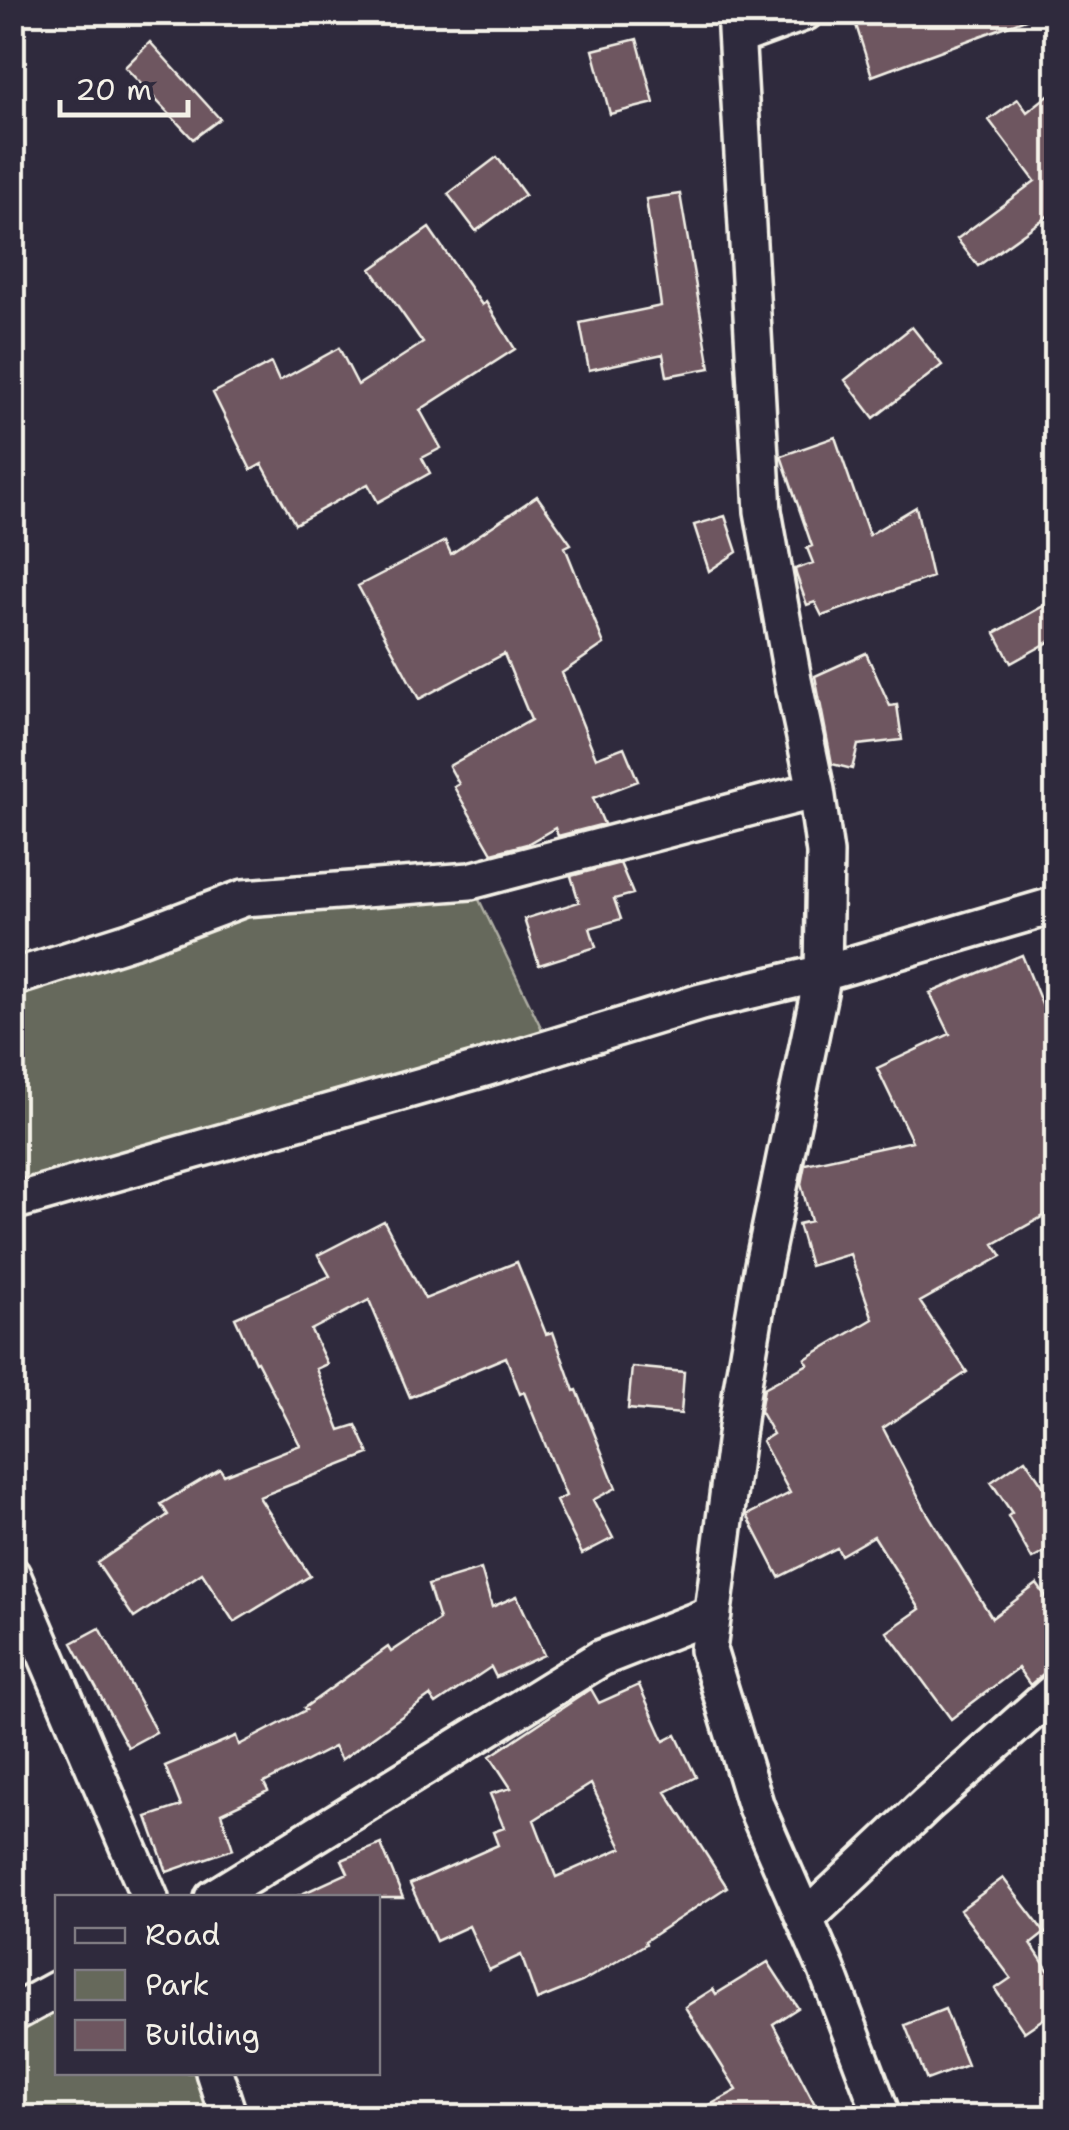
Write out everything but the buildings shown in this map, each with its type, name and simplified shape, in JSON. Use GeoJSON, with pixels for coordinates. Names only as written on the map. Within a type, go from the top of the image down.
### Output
{"type":"FeatureCollection","features":[{"type":"Feature","properties":{"kind":"street"},"geometry":{"type":"LineString","coordinates":[[804,12],[736,25],[764,511],[825,853],[824,973],[763,1266],[742,1389],[708,1650],[756,1806],[884,2118]]}},
{"type":"Feature","properties":{"kind":"street"},"geometry":{"type":"LineString","coordinates":[[12,978],[132,940],[244,898],[470,881],[816,790]]}},
{"type":"Feature","properties":{"kind":"street"},"geometry":{"type":"LineString","coordinates":[[12,1202],[486,1068],[701,1002],[824,973],[1056,906]]}},
{"type":"Feature","properties":{"kind":"street"},"geometry":{"type":"LineString","coordinates":[[12,1576],[149,1895]]}},
{"type":"Feature","properties":{"kind":"street"},"geometry":{"type":"LineString","coordinates":[[218,1895],[601,1658],[714,1614]]}},
{"type":"Feature","properties":{"kind":"street"},"geometry":{"type":"LineString","coordinates":[[805,1919],[1056,1690]]}},
{"type":"Feature","properties":{"kind":"street"},"geometry":{"type":"LineString","coordinates":[[12,2014],[55,1990]]}},
{"type":"Feature","properties":{"kind":"street"},"geometry":{"type":"LineString","coordinates":[[215,2075],[230,2118]]}},
{"type":"Feature","properties":{"kind":"green space"},"geometry":{"type":"Polygon","coordinates":[[[470,881],[551,1048],[13,1202],[13,978],[244,898],[470,881]]]}},
{"type":"Feature","properties":{"kind":"green space"},"geometry":{"type":"Polygon","coordinates":[[[55,1990],[55,2075],[215,2075],[229,2117],[13,2117],[12,2014],[55,1990]]]}}]}
